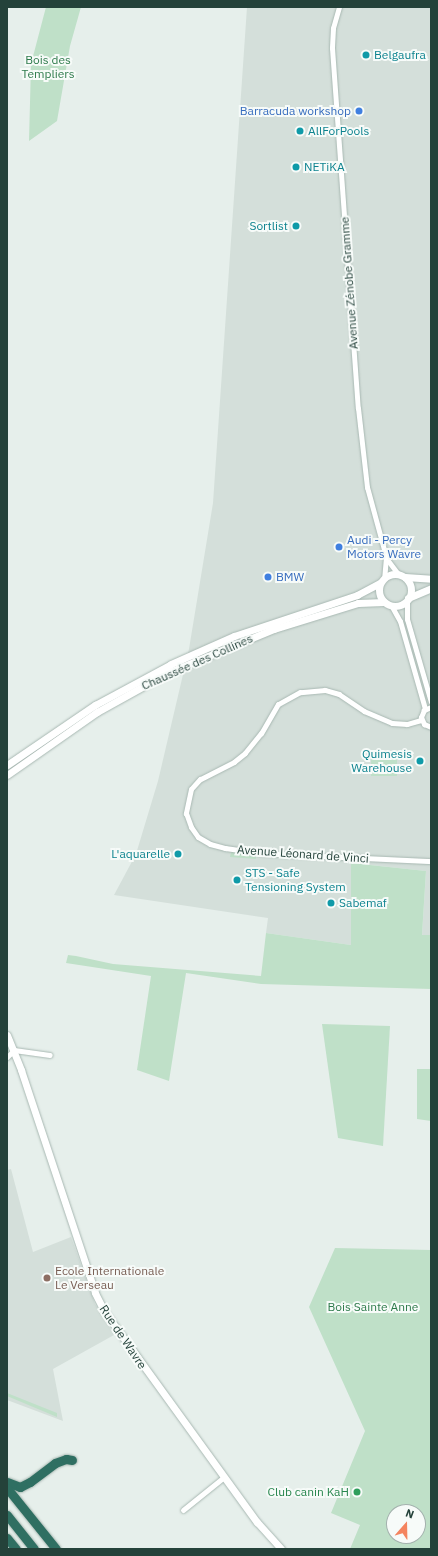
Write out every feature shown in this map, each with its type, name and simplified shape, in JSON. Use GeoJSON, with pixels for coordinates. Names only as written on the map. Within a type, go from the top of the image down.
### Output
{"type":"FeatureCollection","features":[{"type":"Feature","properties":{"kind":"highway"},"geometry":{"type":"LineString","coordinates":[[7,1482],[20,1487],[30,1482],[54,1463],[66,1459],[72,1460]]}},
{"type":"Feature","properties":{"kind":"highway"},"geometry":{"type":"LineString","coordinates":[[7,1488],[56,1549]]}},
{"type":"Feature","properties":{"kind":"highway"},"geometry":{"type":"LineString","coordinates":[[7,1515],[34,1549]]}},
{"type":"Feature","properties":{"kind":"highway"},"geometry":{"type":"LineString","coordinates":[[7,1538],[16,1549]]}},
{"type":"Feature","properties":{"kind":"main road"},"geometry":{"type":"LineString","coordinates":[[431,579],[402,576],[382,581],[379,593],[388,604],[399,605],[431,588]]}},
{"type":"Feature","properties":{"kind":"main road"},"geometry":{"type":"LineString","coordinates":[[402,576],[411,590],[408,600]]}},
{"type":"Feature","properties":{"kind":"main road","name":"Chaussée des Collines"},"geometry":{"type":"LineString","coordinates":[[7,765],[95,705],[171,664],[240,634],[357,595],[382,581]]}},
{"type":"Feature","properties":{"kind":"main road","name":"Chaussée des Collines"},"geometry":{"type":"LineString","coordinates":[[7,775],[97,712],[168,673],[305,619],[358,603],[388,604]]}},
{"type":"Feature","properties":{"kind":"main road","name":"Rue de Wavre"},"geometry":{"type":"LineString","coordinates":[[7,1035],[14,1050],[86,1266],[103,1309],[257,1522],[281,1549]]}},
{"type":"Feature","properties":{"kind":"street","name":"Avenue Zénobe Gramme"},"geometry":{"type":"LineString","coordinates":[[339,7],[332,28],[332,48],[360,435],[367,487],[386,557],[382,581]]}},
{"type":"Feature","properties":{"kind":"street","name":"Avenue Zénobe Gramme"},"geometry":{"type":"LineString","coordinates":[[386,557],[402,576]]}},
{"type":"Feature","properties":{"kind":"street"},"geometry":{"type":"LineString","coordinates":[[408,600],[407,619],[431,702]]}},
{"type":"Feature","properties":{"kind":"street"},"geometry":{"type":"LineString","coordinates":[[388,604],[400,621],[425,709],[422,720],[431,727]]}},
{"type":"Feature","properties":{"kind":"street","name":"Avenue Léonard de Vinci"},"geometry":{"type":"LineString","coordinates":[[422,720],[407,724],[392,723],[364,711],[352,701],[332,692],[313,689],[300,692],[278,704],[261,733],[246,753],[234,762],[200,779],[191,789],[186,813],[190,827],[198,837],[210,844],[225,848],[260,853],[431,861]]}},
{"type":"Feature","properties":{"kind":"street"},"geometry":{"type":"LineString","coordinates":[[425,709],[431,707]]}},
{"type":"Feature","properties":{"kind":"street"},"geometry":{"type":"LineString","coordinates":[[7,1057],[14,1050],[50,1055]]}},
{"type":"Feature","properties":{"kind":"street"},"geometry":{"type":"LineString","coordinates":[[183,1510],[224,1477]]}},
{"type":"Feature","properties":{"kind":"shaded area"},"geometry":{"type":"Polygon","coordinates":[[[247,7],[431,7],[431,935],[422,935],[426,871],[351,863],[351,945],[266,933],[268,918],[114,895],[136,854],[158,781],[189,649],[213,503],[247,7]]]}},
{"type":"Feature","properties":{"kind":"shaded area","name":"Ecole Internationale Le Verseau"},"geometry":{"type":"Polygon","coordinates":[[[11,1169],[33,1252],[71,1237],[95,1304],[114,1335],[53,1369],[63,1421],[7,1400],[7,1170],[11,1169]]]}},
{"type":"Feature","properties":{"kind":"green space","name":"Bois des Templiers"},"geometry":{"type":"Polygon","coordinates":[[[46,7],[81,7],[70,46],[57,121],[29,141],[31,64],[46,7]]]}},
{"type":"Feature","properties":{"kind":"green space"},"geometry":{"type":"Polygon","coordinates":[[[397,758],[397,776],[371,776],[371,759],[397,758]]]}},
{"type":"Feature","properties":{"kind":"green space"},"geometry":{"type":"Polygon","coordinates":[[[231,852],[256,855],[256,859],[230,857],[231,852]]]}},
{"type":"Feature","properties":{"kind":"green space"},"geometry":{"type":"Polygon","coordinates":[[[351,863],[426,871],[422,935],[431,935],[431,989],[261,984],[186,973],[169,1081],[137,1070],[151,976],[66,963],[68,955],[113,964],[261,976],[266,933],[351,945],[351,863]]]}},
{"type":"Feature","properties":{"kind":"green space"},"geometry":{"type":"Polygon","coordinates":[[[322,1024],[390,1026],[383,1146],[338,1138],[322,1024]]]}},
{"type":"Feature","properties":{"kind":"green space"},"geometry":{"type":"Polygon","coordinates":[[[417,1069],[431,1069],[431,1121],[417,1119],[417,1069]]]}},
{"type":"Feature","properties":{"kind":"green space","name":"Bois Sainte Anne"},"geometry":{"type":"Polygon","coordinates":[[[335,1248],[431,1250],[431,1549],[350,1549],[360,1525],[331,1513],[365,1431],[309,1307],[335,1248]]]}},
{"type":"Feature","properties":{"kind":"green space"},"geometry":{"type":"Polygon","coordinates":[[[7,1393],[57,1413],[57,1417],[7,1396],[7,1393]]]}},
{"type":"Feature","properties":{"kind":"place","name":"Belgaufra"},"geometry":{"type":"Point","coordinates":[366,55]}},
{"type":"Feature","properties":{"kind":"place","name":"Barracuda workshop"},"geometry":{"type":"Point","coordinates":[359,111]}},
{"type":"Feature","properties":{"kind":"place","name":"AllForPools"},"geometry":{"type":"Point","coordinates":[300,131]}},
{"type":"Feature","properties":{"kind":"place","name":"NETiKA"},"geometry":{"type":"Point","coordinates":[296,167]}},
{"type":"Feature","properties":{"kind":"place","name":"Sortlist"},"geometry":{"type":"Point","coordinates":[296,226]}},
{"type":"Feature","properties":{"kind":"place","name":"Audi - Percy Motors Wavre"},"geometry":{"type":"Point","coordinates":[339,547]}},
{"type":"Feature","properties":{"kind":"place","name":"BMW"},"geometry":{"type":"Point","coordinates":[268,577]}},
{"type":"Feature","properties":{"kind":"place","name":"Quimesis Warehouse"},"geometry":{"type":"Point","coordinates":[420,761]}},
{"type":"Feature","properties":{"kind":"place","name":"L'aquarelle"},"geometry":{"type":"Point","coordinates":[178,854]}},
{"type":"Feature","properties":{"kind":"place","name":"STS - Safe Tensioning System"},"geometry":{"type":"Point","coordinates":[237,880]}},
{"type":"Feature","properties":{"kind":"place","name":"Sabemaf"},"geometry":{"type":"Point","coordinates":[331,903]}},
{"type":"Feature","properties":{"kind":"place","name":"Ecole Internationale Le Verseau"},"geometry":{"type":"Point","coordinates":[47,1278]}},
{"type":"Feature","properties":{"kind":"place","name":"Club canin KaH"},"geometry":{"type":"Point","coordinates":[357,1492]}}]}
